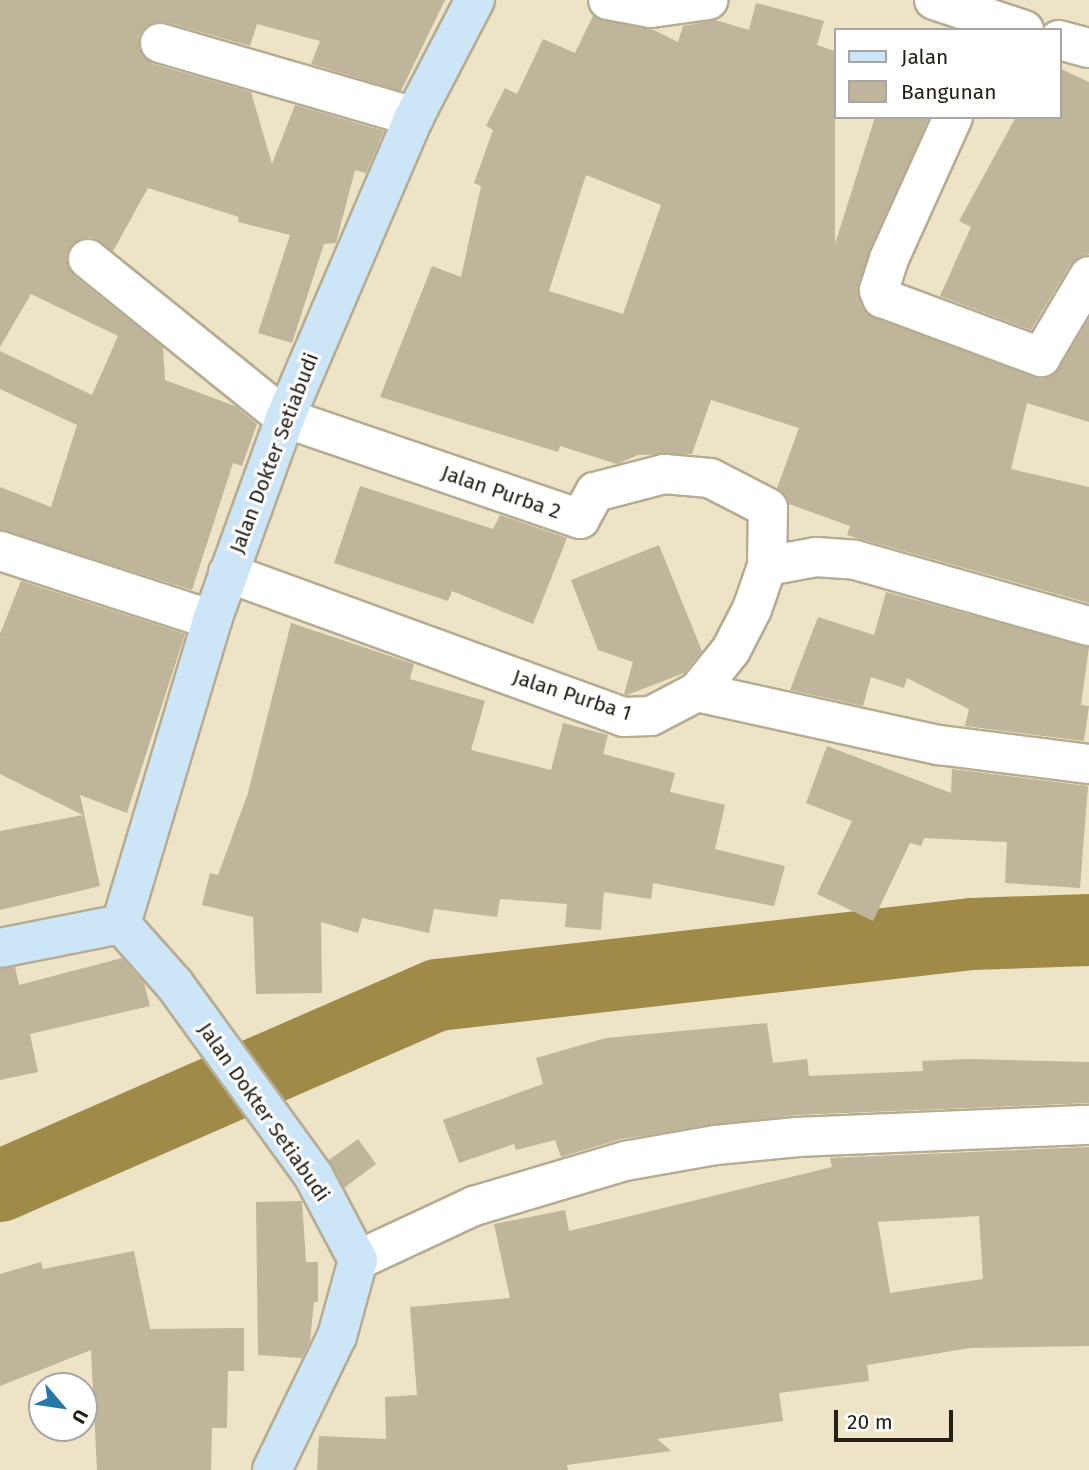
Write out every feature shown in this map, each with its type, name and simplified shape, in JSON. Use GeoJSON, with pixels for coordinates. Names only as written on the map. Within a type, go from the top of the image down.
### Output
{"type":"FeatureCollection","features":[{"type":"Feature","properties":{"kind":"street","name":"Jalan Dokter Setiabudi"},"geometry":{"type":"LineString","coordinates":[[358,1260],[313,1175],[175,985],[121,924],[212,620],[285,418],[414,117],[475,0]]}},
{"type":"Feature","properties":{"kind":"street"},"geometry":{"type":"LineString","coordinates":[[608,0],[651,8],[708,0]]}},
{"type":"Feature","properties":{"kind":"street"},"geometry":{"type":"LineString","coordinates":[[934,0],[1004,27]]}},
{"type":"Feature","properties":{"kind":"street"},"geometry":{"type":"LineString","coordinates":[[1061,41],[1089,48]]}},
{"type":"Feature","properties":{"kind":"street"},"geometry":{"type":"LineString","coordinates":[[160,43],[414,117]]}},
{"type":"Feature","properties":{"kind":"street"},"geometry":{"type":"LineString","coordinates":[[952,119],[889,259],[879,290],[881,298],[1041,357],[1089,276]]}},
{"type":"Feature","properties":{"kind":"street"},"geometry":{"type":"LineString","coordinates":[[88,259],[285,418]]}},
{"type":"Feature","properties":{"kind":"street","name":"Jalan Purba 2"},"geometry":{"type":"LineString","coordinates":[[285,418],[580,519],[595,492],[664,474],[710,478],[768,508],[767,566]]}},
{"type":"Feature","properties":{"kind":"street"},"geometry":{"type":"LineString","coordinates":[[0,551],[212,620]]}},
{"type":"Feature","properties":{"kind":"street"},"geometry":{"type":"LineString","coordinates":[[1089,626],[855,560],[816,556],[767,566],[731,650],[696,692],[939,745],[1089,764]]}},
{"type":"Feature","properties":{"kind":"street","name":"Jalan Purba 1"},"geometry":{"type":"LineString","coordinates":[[228,573],[624,717],[651,716],[696,692]]}},
{"type":"Feature","properties":{"kind":"street"},"geometry":{"type":"LineString","coordinates":[[0,948],[121,924]]}},
{"type":"Feature","properties":{"kind":"street"},"geometry":{"type":"LineString","coordinates":[[272,1470],[337,1336],[358,1260],[474,1206],[638,1159],[716,1145],[798,1137],[1089,1125]]}},
{"type":"Feature","properties":{"kind":"building"},"geometry":{"type":"Polygon","coordinates":[[[0,0],[445,0],[401,91],[311,64],[320,41],[257,24],[250,46],[165,22],[145,27],[139,36],[139,49],[153,64],[251,92],[272,164],[295,105],[384,131],[366,173],[355,170],[336,243],[324,244],[292,343],[258,333],[290,235],[238,222],[239,217],[148,188],[113,251],[91,237],[80,239],[67,255],[74,276],[163,347],[165,380],[235,406],[257,424],[242,466],[233,463],[192,590],[0,530],[0,487],[51,507],[77,425],[0,389],[0,351],[92,395],[118,336],[31,294],[0,347],[0,0]]]}},
{"type":"Feature","properties":{"kind":"building"},"geometry":{"type":"Polygon","coordinates":[[[756,3],[824,21],[817,45],[834,51],[835,244],[874,119],[928,119],[858,283],[859,298],[867,314],[1043,379],[1059,369],[1089,319],[1089,422],[1027,403],[1011,469],[1089,487],[1089,603],[847,535],[850,526],[789,504],[777,488],[799,428],[711,400],[692,454],[638,455],[617,464],[560,446],[558,452],[380,397],[432,266],[461,277],[481,186],[474,183],[493,130],[486,126],[505,88],[517,94],[543,39],[575,53],[593,16],[654,30],[678,42],[683,26],[715,20],[749,30],[756,3]],[[586,175],[549,291],[623,314],[661,205],[586,175]]]}},
{"type":"Feature","properties":{"kind":"building"},"geometry":{"type":"Polygon","coordinates":[[[1061,69],[1089,82],[1089,254],[1070,265],[1031,330],[940,296],[971,227],[959,221],[1015,119],[1061,119],[1061,69]]]}},
{"type":"Feature","properties":{"kind":"building"},"geometry":{"type":"Polygon","coordinates":[[[360,486],[493,529],[500,515],[567,538],[533,624],[452,591],[448,601],[334,563],[360,486]]]}},
{"type":"Feature","properties":{"kind":"building"},"geometry":{"type":"Polygon","coordinates":[[[659,545],[702,651],[684,673],[627,695],[624,694],[633,662],[598,650],[571,580],[659,545]]]}},
{"type":"Feature","properties":{"kind":"building"},"geometry":{"type":"Polygon","coordinates":[[[21,581],[185,634],[127,813],[80,795],[100,886],[0,910],[0,831],[83,815],[0,774],[0,634],[21,581]]]}},
{"type":"Feature","properties":{"kind":"building"},"geometry":{"type":"Polygon","coordinates":[[[886,592],[1089,647],[1081,705],[1089,706],[1084,741],[965,726],[969,709],[907,678],[904,688],[871,677],[863,706],[790,690],[818,617],[874,635],[886,592]]]}},
{"type":"Feature","properties":{"kind":"building"},"geometry":{"type":"Polygon","coordinates":[[[291,623],[414,664],[410,679],[485,701],[471,750],[551,770],[563,723],[608,735],[603,754],[675,773],[670,792],[725,805],[715,849],[785,866],[774,906],[653,883],[651,899],[604,892],[601,930],[565,927],[567,904],[500,899],[497,917],[434,909],[429,933],[362,918],[358,933],[321,922],[322,993],[256,994],[253,917],[202,905],[210,873],[218,875],[248,793],[291,623]]]}},
{"type":"Feature","properties":{"kind":"building"},"geometry":{"type":"Polygon","coordinates":[[[827,746],[951,793],[952,769],[1088,786],[1080,888],[1005,883],[1007,842],[924,838],[921,846],[910,843],[873,921],[817,894],[852,821],[806,803],[827,746]]]}},
{"type":"Feature","properties":{"kind":"building"},"geometry":{"type":"Polygon","coordinates":[[[122,958],[144,983],[150,1006],[30,1034],[38,1072],[0,1080],[0,969],[15,967],[19,985],[122,958]]]}},
{"type":"Feature","properties":{"kind":"building"},"geometry":{"type":"Polygon","coordinates":[[[767,1023],[773,1063],[807,1059],[809,1076],[923,1071],[922,1061],[969,1059],[1089,1062],[1089,1103],[796,1115],[621,1139],[561,1157],[555,1140],[516,1150],[514,1144],[459,1163],[443,1120],[543,1084],[536,1058],[606,1038],[767,1023]]]}},
{"type":"Feature","properties":{"kind":"building"},"geometry":{"type":"Polygon","coordinates":[[[358,1139],[376,1164],[344,1188],[329,1160],[358,1139]]]}},
{"type":"Feature","properties":{"kind":"building"},"geometry":{"type":"Polygon","coordinates":[[[1089,1147],[1089,1346],[970,1348],[867,1365],[869,1381],[779,1393],[783,1421],[657,1439],[671,1451],[567,1465],[568,1470],[317,1470],[319,1436],[386,1439],[385,1397],[417,1395],[410,1307],[510,1298],[494,1224],[565,1210],[569,1231],[832,1167],[830,1158],[1089,1147]],[[979,1216],[878,1222],[890,1293],[983,1279],[979,1216]]]}},
{"type":"Feature","properties":{"kind":"building"},"geometry":{"type":"Polygon","coordinates":[[[302,1201],[306,1262],[318,1262],[318,1302],[314,1302],[310,1341],[302,1358],[258,1355],[256,1202],[302,1201]]]}},
{"type":"Feature","properties":{"kind":"building"},"geometry":{"type":"Polygon","coordinates":[[[134,1251],[150,1329],[244,1328],[244,1371],[228,1371],[227,1428],[212,1428],[211,1470],[97,1470],[98,1372],[92,1372],[91,1350],[35,1372],[28,1372],[28,1375],[0,1386],[0,1274],[41,1262],[43,1269],[134,1251]]]}},
{"type":"Feature","properties":{"kind":"waterway"},"geometry":{"type":"LineString","coordinates":[[0,1186],[438,995],[972,934],[1089,930]]}}]}
